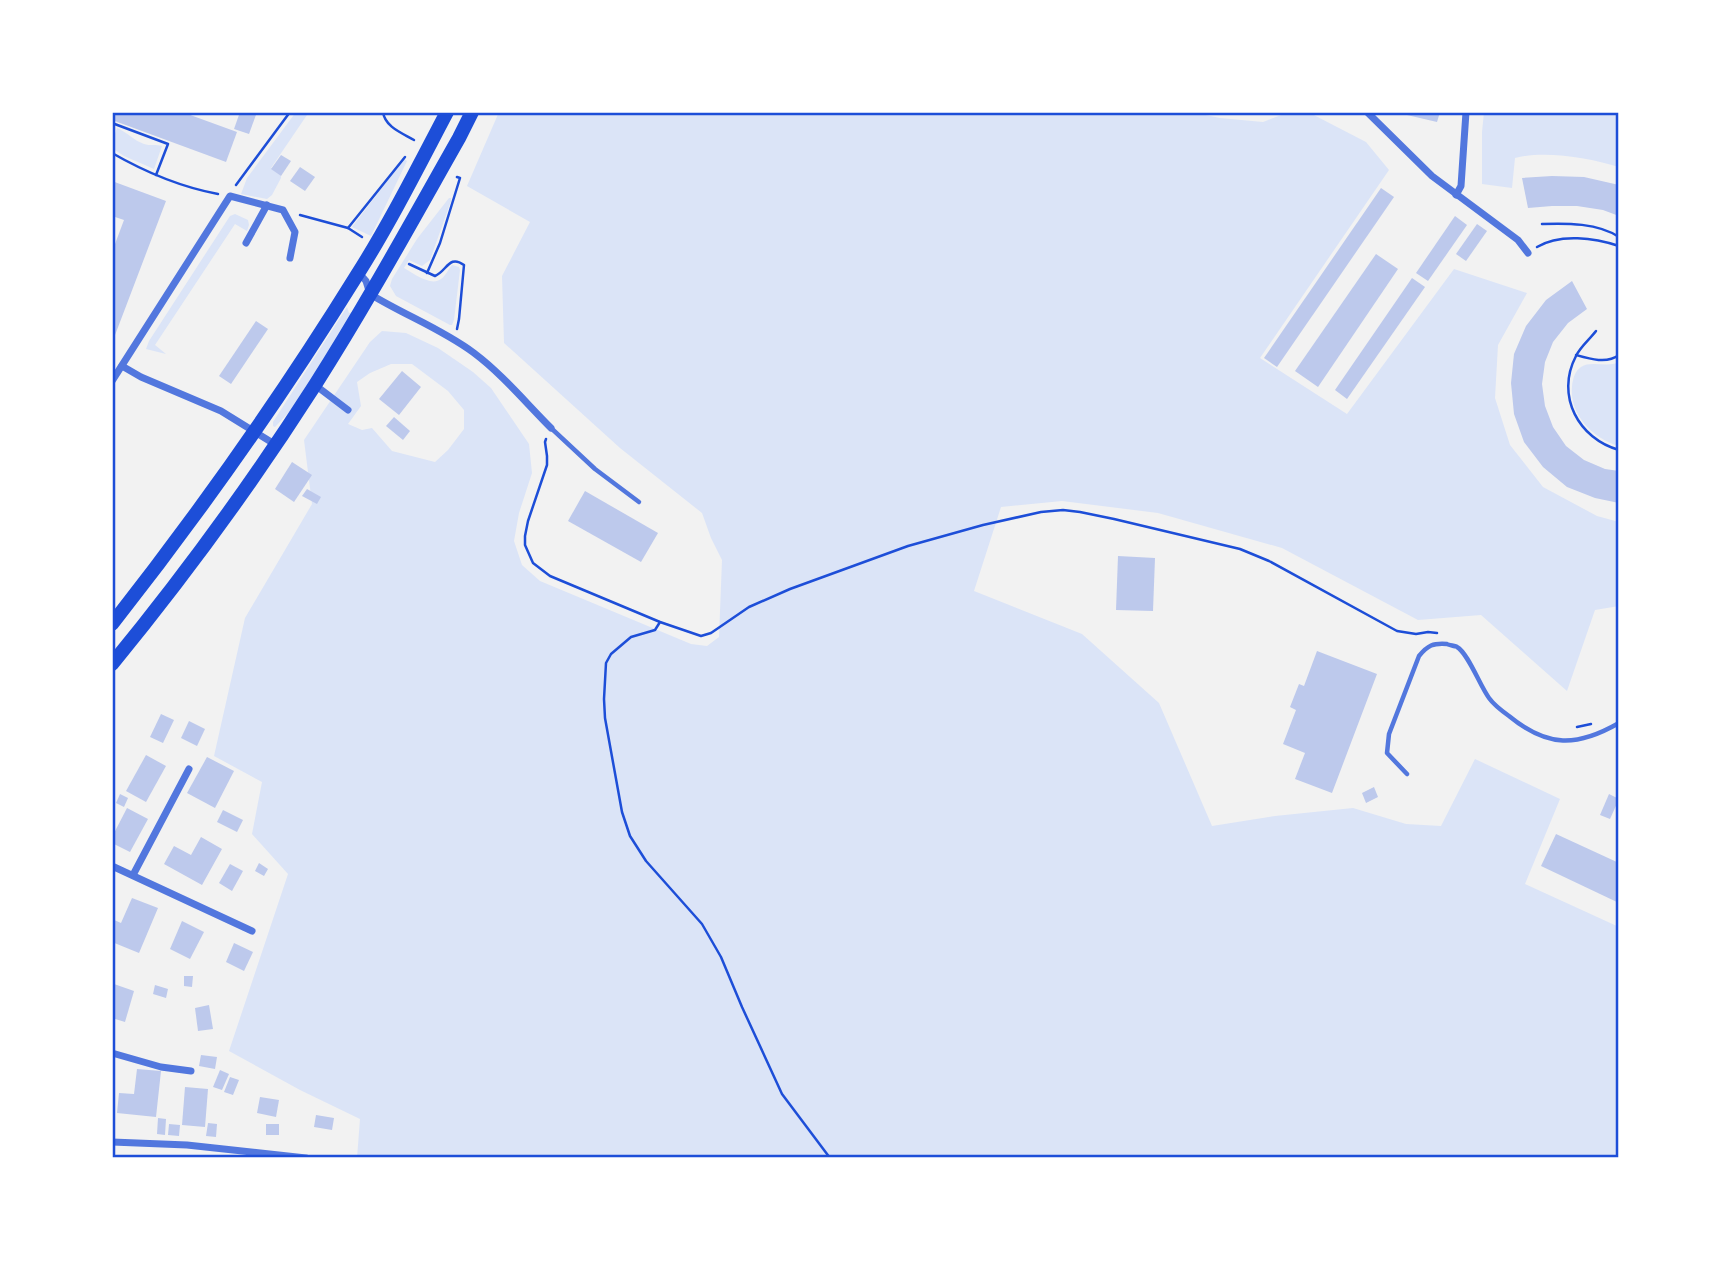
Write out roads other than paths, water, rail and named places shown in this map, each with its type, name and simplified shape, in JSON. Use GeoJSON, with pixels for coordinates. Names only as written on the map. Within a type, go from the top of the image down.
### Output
{"type":"FeatureCollection","features":[{"type":"Feature","properties":{"kind":"main road"},"geometry":{"type":"LineString","coordinates":[[112,624],[194,517],[292,379],[359,272],[447,112]]}},
{"type":"Feature","properties":{"kind":"main road"},"geometry":{"type":"LineString","coordinates":[[112,664],[160,604],[276,445],[370,294],[472,112]]}},
{"type":"Feature","properties":{"kind":"street"},"geometry":{"type":"LineString","coordinates":[[1367,112],[1432,176],[1518,240],[1528,253]]}},
{"type":"Feature","properties":{"kind":"street"},"geometry":{"type":"LineString","coordinates":[[1456,195],[1461,186],[1466,112]]}},
{"type":"Feature","properties":{"kind":"street"},"geometry":{"type":"LineString","coordinates":[[112,381],[230,196],[283,210],[295,232],[290,258]]}},
{"type":"Feature","properties":{"kind":"street"},"geometry":{"type":"LineString","coordinates":[[246,243],[267,205]]}},
{"type":"Feature","properties":{"kind":"street"},"geometry":{"type":"LineString","coordinates":[[359,272],[366,281],[370,294],[474,353],[551,428]]}},
{"type":"Feature","properties":{"kind":"street"},"geometry":{"type":"LineString","coordinates":[[122,366],[141,377],[221,411],[276,445]]}},
{"type":"Feature","properties":{"kind":"street"},"geometry":{"type":"LineString","coordinates":[[315,385],[348,410]]}},
{"type":"Feature","properties":{"kind":"street"},"geometry":{"type":"LineString","coordinates":[[133,875],[189,769]]}},
{"type":"Feature","properties":{"kind":"street"},"geometry":{"type":"LineString","coordinates":[[112,866],[252,931]]}},
{"type":"Feature","properties":{"kind":"street"},"geometry":{"type":"LineString","coordinates":[[112,1054],[161,1067],[191,1071]]}},
{"type":"Feature","properties":{"kind":"street"},"geometry":{"type":"LineString","coordinates":[[112,1142],[187,1145],[306,1158]]}},
{"type":"Feature","properties":{"kind":"lane"},"geometry":{"type":"LineString","coordinates":[[551,428],[595,469],[639,502]]}},
{"type":"Feature","properties":{"kind":"lane"},"geometry":{"type":"LineString","coordinates":[[1407,775],[1387,753],[1389,734],[1419,656],[1433,643],[1457,647],[1465,654],[1490,701],[1529,730],[1563,742],[1596,735],[1619,723]]}}]}
